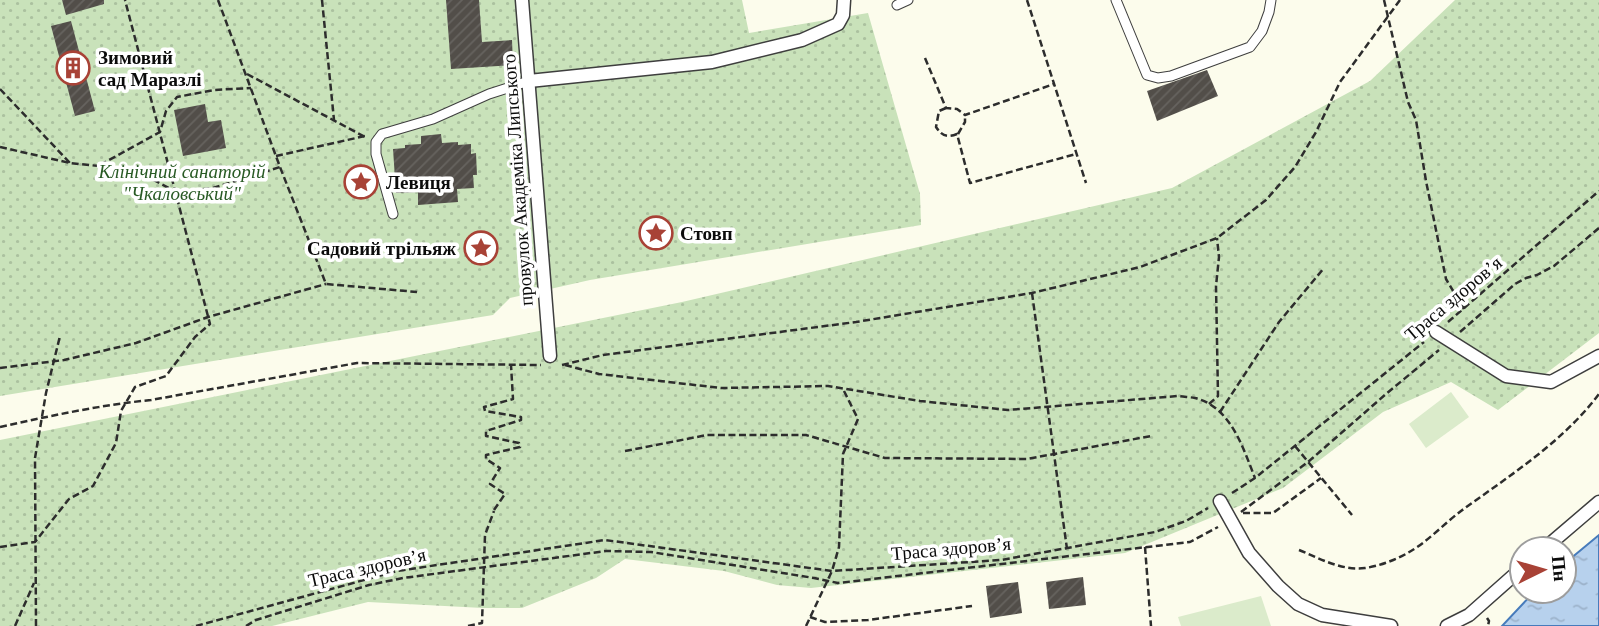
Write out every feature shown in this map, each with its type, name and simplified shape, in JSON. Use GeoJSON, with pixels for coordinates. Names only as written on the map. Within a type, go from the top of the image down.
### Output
{"type":"FeatureCollection","features":[{"type":"Feature","properties":{"kind":"street","name":"провулок Академіка Липського"},"geometry":{"type":"LineString","coordinates":[[523,0],[549,361]]}},
{"type":"Feature","properties":{"kind":"street"},"geometry":{"type":"LineString","coordinates":[[528,81],[712,62],[802,40],[838,24],[843,15],[844,0]]}},
{"type":"Feature","properties":{"kind":"street"},"geometry":{"type":"LineString","coordinates":[[1436,332],[1506,376],[1551,382],[1599,356]]}},
{"type":"Feature","properties":{"kind":"street"},"geometry":{"type":"LineString","coordinates":[[1220,501],[1249,554],[1298,604],[1322,615],[1391,626]]}},
{"type":"Feature","properties":{"kind":"street"},"geometry":{"type":"LineString","coordinates":[[1560,535],[1599,502]]}},
{"type":"Feature","properties":{"kind":"street"},"geometry":{"type":"LineString","coordinates":[[1447,626],[1469,615],[1508,580]]}},
{"type":"Feature","properties":{"kind":"lane"},"geometry":{"type":"LineString","coordinates":[[897,5],[908,0]]}},
{"type":"Feature","properties":{"kind":"lane"},"geometry":{"type":"LineString","coordinates":[[1116,0],[1147,75],[1158,78],[1171,76],[1250,47],[1262,31],[1270,0]]}},
{"type":"Feature","properties":{"kind":"lane"},"geometry":{"type":"LineString","coordinates":[[393,214],[376,155],[376,142],[382,134],[433,119],[489,94],[528,81]]}},
{"type":"Feature","properties":{"kind":"path"},"geometry":{"type":"LineString","coordinates":[[0,547],[35,542],[69,499],[93,486],[116,443],[121,411],[135,387],[166,376],[195,337],[210,324],[125,0]]}},
{"type":"Feature","properties":{"kind":"path"},"geometry":{"type":"LineString","coordinates":[[218,0],[326,284]]}},
{"type":"Feature","properties":{"kind":"path"},"geometry":{"type":"LineString","coordinates":[[322,0],[334,120]]}},
{"type":"Feature","properties":{"kind":"path"},"geometry":{"type":"LineString","coordinates":[[1027,0],[1086,183]]}},
{"type":"Feature","properties":{"kind":"path"},"geometry":{"type":"LineString","coordinates":[[1384,0],[1408,102],[1416,120],[1446,279],[1464,309]]}},
{"type":"Feature","properties":{"kind":"path"},"geometry":{"type":"LineString","coordinates":[[562,365],[603,355],[856,322],[1032,293],[1140,267],[1217,238],[1266,200],[1295,167],[1316,132],[1340,82],[1400,0]]}},
{"type":"Feature","properties":{"kind":"path"},"geometry":{"type":"LineString","coordinates":[[925,58],[946,108]]}},
{"type":"Feature","properties":{"kind":"path"},"geometry":{"type":"LineString","coordinates":[[245,73],[365,136]]}},
{"type":"Feature","properties":{"kind":"path"},"geometry":{"type":"LineString","coordinates":[[965,115],[1054,84]]}},
{"type":"Feature","properties":{"kind":"path"},"geometry":{"type":"LineString","coordinates":[[100,165],[160,132],[166,111],[177,97],[214,90],[251,88]]}},
{"type":"Feature","properties":{"kind":"path"},"geometry":{"type":"LineString","coordinates":[[0,89],[70,163]]}},
{"type":"Feature","properties":{"kind":"path"},"geometry":{"type":"LineString","coordinates":[[946,108],[957,109],[965,115],[965,122],[957,134],[950,137],[940,134],[936,127],[939,111],[946,108]]}},
{"type":"Feature","properties":{"kind":"path"},"geometry":{"type":"LineString","coordinates":[[957,134],[970,183],[1076,154]]}},
{"type":"Feature","properties":{"kind":"path"},"geometry":{"type":"LineString","coordinates":[[0,148],[70,163],[100,165],[141,173],[176,192],[213,188],[280,167]]}},
{"type":"Feature","properties":{"kind":"path","name":"Траса здоров’я"},"geometry":{"type":"LineString","coordinates":[[195,626],[397,571],[605,540],[832,571],[1001,560],[1171,528],[1186,522],[1255,478],[1464,309],[1599,191]]}},
{"type":"Feature","properties":{"kind":"path"},"geometry":{"type":"LineString","coordinates":[[1321,478],[1273,513],[1240,513],[1308,461],[1515,284],[1554,266],[1599,228]]}},
{"type":"Feature","properties":{"kind":"path"},"geometry":{"type":"LineString","coordinates":[[1209,404],[1218,396],[1217,238]]}},
{"type":"Feature","properties":{"kind":"path"},"geometry":{"type":"LineString","coordinates":[[1220,412],[1279,322],[1324,268]]}},
{"type":"Feature","properties":{"kind":"path"},"geometry":{"type":"LineString","coordinates":[[0,368],[64,360],[136,343],[208,317],[326,284],[417,292]]}},
{"type":"Feature","properties":{"kind":"path"},"geometry":{"type":"LineString","coordinates":[[1032,293],[1067,548]]}},
{"type":"Feature","properties":{"kind":"path"},"geometry":{"type":"LineString","coordinates":[[36,626],[35,458],[60,336]]}},
{"type":"Feature","properties":{"kind":"path"},"geometry":{"type":"LineString","coordinates":[[0,427],[126,402],[151,400],[357,363],[511,365],[549,361],[599,374],[721,388],[828,386],[920,401],[1008,410],[1178,396],[1195,398],[1220,412],[1234,431],[1255,478]]}},
{"type":"Feature","properties":{"kind":"path"},"geometry":{"type":"LineString","coordinates":[[468,626],[482,623],[485,535],[494,511],[505,494],[490,484],[500,468],[486,459],[486,455],[520,447],[519,443],[486,436],[486,431],[521,420],[521,417],[485,411],[484,407],[513,399],[511,365]]}},
{"type":"Feature","properties":{"kind":"path"},"geometry":{"type":"LineString","coordinates":[[806,626],[832,571],[839,547],[844,454],[858,419],[843,389]]}},
{"type":"Feature","properties":{"kind":"path"},"geometry":{"type":"LineString","coordinates":[[1299,550],[1345,568],[1366,568],[1411,551],[1548,446],[1586,411],[1599,394]]}},
{"type":"Feature","properties":{"kind":"path"},"geometry":{"type":"LineString","coordinates":[[625,451],[707,435],[806,435],[886,458],[1027,459],[1151,436]]}},
{"type":"Feature","properties":{"kind":"path"},"geometry":{"type":"LineString","coordinates":[[1295,446],[1352,516]]}},
{"type":"Feature","properties":{"kind":"path"},"geometry":{"type":"LineString","coordinates":[[246,626],[257,620],[369,585],[485,566],[606,551],[651,552],[838,583],[1191,542],[1230,521]]}},
{"type":"Feature","properties":{"kind":"path"},"geometry":{"type":"LineString","coordinates":[[1145,547],[1152,626]]}},
{"type":"Feature","properties":{"kind":"path"},"geometry":{"type":"LineString","coordinates":[[15,626],[36,580]]}},
{"type":"Feature","properties":{"kind":"path"},"geometry":{"type":"LineString","coordinates":[[810,617],[825,622],[868,620],[972,606]]}},
{"type":"Feature","properties":{"kind":"green space","name":"Клінічний санаторій \"Чкаловський\""},"geometry":{"type":"Polygon","coordinates":[[[0,0],[742,0],[749,33],[868,13],[920,194],[921,225],[590,280],[510,298],[493,315],[0,396],[0,0]]]}},
{"type":"Feature","properties":{"kind":"green space"},"geometry":{"type":"Polygon","coordinates":[[[1455,0],[1599,0],[1599,333],[1498,410],[1451,382],[1383,412],[1283,488],[1125,553],[811,588],[777,585],[724,571],[625,559],[596,578],[522,608],[368,602],[272,626],[0,626],[0,440],[682,302],[1172,188],[1370,81],[1455,0]]]}},
{"type":"Feature","properties":{"kind":"green space"},"geometry":{"type":"Polygon","coordinates":[[[1451,392],[1469,417],[1426,448],[1409,424],[1451,392]]]}},
{"type":"Feature","properties":{"kind":"green space"},"geometry":{"type":"Polygon","coordinates":[[[1261,596],[1271,626],[1181,626],[1178,617],[1261,596]]]}},
{"type":"Feature","properties":{"kind":"water"},"geometry":{"type":"Polygon","coordinates":[[[1599,535],[1599,626],[1502,626],[1522,605],[1578,605],[1578,552],[1599,535]]]}},
{"type":"Feature","properties":{"kind":"building"},"geometry":{"type":"Polygon","coordinates":[[[62,0],[104,0],[104,4],[66,15],[62,0]]]}},
{"type":"Feature","properties":{"kind":"building"},"geometry":{"type":"Polygon","coordinates":[[[446,0],[479,0],[482,42],[512,40],[513,65],[451,69],[446,0]]]}},
{"type":"Feature","properties":{"kind":"building","name":"Зимовий сад Маразлі"},"geometry":{"type":"Polygon","coordinates":[[[71,21],[95,111],[75,116],[51,26],[71,21]]]}},
{"type":"Feature","properties":{"kind":"building"},"geometry":{"type":"Polygon","coordinates":[[[1207,70],[1218,96],[1157,121],[1147,91],[1207,70]]]}},
{"type":"Feature","properties":{"kind":"building"},"geometry":{"type":"Polygon","coordinates":[[[205,104],[208,122],[221,120],[226,148],[183,156],[174,110],[205,104]]]}},
{"type":"Feature","properties":{"kind":"building"},"geometry":{"type":"Polygon","coordinates":[[[441,134],[442,143],[471,144],[471,154],[476,153],[477,175],[473,175],[474,188],[457,189],[458,202],[418,205],[418,192],[396,193],[393,149],[421,144],[421,136],[441,134]]]}},
{"type":"Feature","properties":{"kind":"building"},"geometry":{"type":"Polygon","coordinates":[[[1083,577],[1086,605],[1049,609],[1046,582],[1083,577]]]}},
{"type":"Feature","properties":{"kind":"building"},"geometry":{"type":"Polygon","coordinates":[[[1018,582],[1022,613],[990,618],[986,586],[1018,582]]]}},
{"type":"Feature","properties":{"kind":"place","name":"Зимовий сад Маразлі"},"geometry":{"type":"Point","coordinates":[73,68]}},
{"type":"Feature","properties":{"kind":"place","name":"Левиця"},"geometry":{"type":"Point","coordinates":[361,182]}},
{"type":"Feature","properties":{"kind":"place","name":"Стовп"},"geometry":{"type":"Point","coordinates":[656,233]}},
{"type":"Feature","properties":{"kind":"place","name":"Садовий трільяж"},"geometry":{"type":"Point","coordinates":[481,248]}}]}
